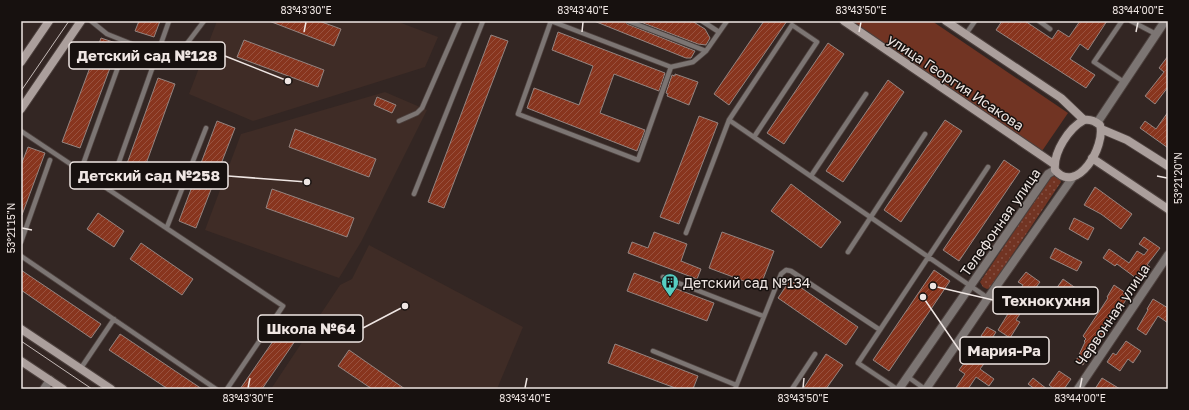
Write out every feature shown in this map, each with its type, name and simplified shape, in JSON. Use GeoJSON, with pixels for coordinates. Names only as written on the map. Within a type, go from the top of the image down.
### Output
{"type":"FeatureCollection","features":[{"type":"Feature","properties":{"kind":"street"},"geometry":{"type":"LineString","coordinates":[[21,62],[49,21]]}},
{"type":"Feature","properties":{"kind":"street"},"geometry":{"type":"LineString","coordinates":[[21,109],[81,21]]}},
{"type":"Feature","properties":{"kind":"street","name":"улица Георгия Исакова"},"geometry":{"type":"LineString","coordinates":[[844,21],[1055,167],[1062,176],[1067,178],[1073,177]]}},
{"type":"Feature","properties":{"kind":"street"},"geometry":{"type":"LineString","coordinates":[[946,21],[1061,98],[1084,120],[1088,120],[1127,140],[1168,166]]}},
{"type":"Feature","properties":{"kind":"street"},"geometry":{"type":"LineString","coordinates":[[926,389],[1073,177],[1080,173],[1092,158],[1099,145],[1099,126],[1124,82],[1165,21]]}},
{"type":"Feature","properties":{"kind":"street"},"geometry":{"type":"LineString","coordinates":[[1055,167],[1057,154],[1066,137],[1078,123],[1084,120]]}},
{"type":"Feature","properties":{"kind":"street"},"geometry":{"type":"LineString","coordinates":[[1092,158],[1168,209]]}},
{"type":"Feature","properties":{"kind":"street","name":"Телефонная улица"},"geometry":{"type":"LineString","coordinates":[[898,389],[971,287],[1048,174],[1055,167]]}},
{"type":"Feature","properties":{"kind":"street","name":"Червонная улица"},"geometry":{"type":"LineString","coordinates":[[1078,389],[1168,255]]}},
{"type":"Feature","properties":{"kind":"street"},"geometry":{"type":"LineString","coordinates":[[21,328],[111,389]]}},
{"type":"Feature","properties":{"kind":"street"},"geometry":{"type":"LineString","coordinates":[[21,361],[63,389]]}},
{"type":"Feature","properties":{"kind":"street"},"geometry":{"type":"LineString","coordinates":[[44,389],[50,380]]}},
{"type":"Feature","properties":{"kind":"lane"},"geometry":{"type":"LineString","coordinates":[[91,21],[107,34],[157,54],[176,58],[204,21]]}},
{"type":"Feature","properties":{"kind":"lane"},"geometry":{"type":"LineString","coordinates":[[109,190],[169,21]]}},
{"type":"Feature","properties":{"kind":"lane"},"geometry":{"type":"LineString","coordinates":[[399,122],[417,113],[422,108],[460,21]]}},
{"type":"Feature","properties":{"kind":"lane"},"geometry":{"type":"LineString","coordinates":[[414,194],[483,21]]}},
{"type":"Feature","properties":{"kind":"lane"},"geometry":{"type":"LineString","coordinates":[[671,67],[638,160],[518,114],[551,21],[671,67],[693,62],[706,51],[727,21]]}},
{"type":"Feature","properties":{"kind":"lane"},"geometry":{"type":"LineString","coordinates":[[628,21],[706,51]]}},
{"type":"Feature","properties":{"kind":"lane"},"geometry":{"type":"LineString","coordinates":[[702,21],[719,32]]}},
{"type":"Feature","properties":{"kind":"lane"},"geometry":{"type":"LineString","coordinates":[[966,34],[975,21]]}},
{"type":"Feature","properties":{"kind":"lane"},"geometry":{"type":"LineString","coordinates":[[1039,21],[1050,29]]}},
{"type":"Feature","properties":{"kind":"lane"},"geometry":{"type":"LineString","coordinates":[[1122,21],[1094,62],[1124,82]]}},
{"type":"Feature","properties":{"kind":"lane"},"geometry":{"type":"LineString","coordinates":[[1131,21],[1156,34]]}},
{"type":"Feature","properties":{"kind":"lane"},"geometry":{"type":"LineString","coordinates":[[686,233],[730,120],[792,25],[817,42],[754,137]]}},
{"type":"Feature","properties":{"kind":"lane"},"geometry":{"type":"LineString","coordinates":[[81,170],[127,42]]}},
{"type":"Feature","properties":{"kind":"lane"},"geometry":{"type":"LineString","coordinates":[[811,176],[866,94]]}},
{"type":"Feature","properties":{"kind":"lane"},"geometry":{"type":"LineString","coordinates":[[730,120],[988,298]]}},
{"type":"Feature","properties":{"kind":"lane"},"geometry":{"type":"LineString","coordinates":[[167,227],[206,128]]}},
{"type":"Feature","properties":{"kind":"lane"},"geometry":{"type":"LineString","coordinates":[[21,131],[167,227],[283,306],[227,389]]}},
{"type":"Feature","properties":{"kind":"lane"},"geometry":{"type":"LineString","coordinates":[[848,252],[925,134]]}},
{"type":"Feature","properties":{"kind":"lane"},"geometry":{"type":"LineString","coordinates":[[21,242],[50,160]]}},
{"type":"Feature","properties":{"kind":"lane"},"geometry":{"type":"LineString","coordinates":[[898,389],[858,362],[988,167]]}},
{"type":"Feature","properties":{"kind":"lane"},"geometry":{"type":"LineString","coordinates":[[21,256],[216,389]]}},
{"type":"Feature","properties":{"kind":"lane"},"geometry":{"type":"LineString","coordinates":[[653,351],[735,387],[781,274],[786,270],[790,271],[880,330]]}},
{"type":"Feature","properties":{"kind":"lane"},"geometry":{"type":"LineString","coordinates":[[663,277],[763,316]]}},
{"type":"Feature","properties":{"kind":"lane"},"geometry":{"type":"LineString","coordinates":[[80,368],[114,319]]}},
{"type":"Feature","properties":{"kind":"lane"},"geometry":{"type":"LineString","coordinates":[[792,389],[815,354]]}},
{"type":"Feature","properties":{"kind":"lane"},"geometry":{"type":"LineString","coordinates":[[908,377],[926,389]]}},
{"type":"Feature","properties":{"kind":"shaded area"},"geometry":{"type":"Polygon","coordinates":[[[217,21],[396,21],[438,37],[425,67],[253,121],[189,94],[217,21]]]}},
{"type":"Feature","properties":{"kind":"shaded area"},"geometry":{"type":"Polygon","coordinates":[[[848,21],[932,21],[1068,113],[1042,151],[848,21]]]}},
{"type":"Feature","properties":{"kind":"shaded area"},"geometry":{"type":"Polygon","coordinates":[[[385,92],[427,110],[361,242],[339,278],[205,230],[241,134],[385,92]]]}},
{"type":"Feature","properties":{"kind":"shaded area"},"geometry":{"type":"Polygon","coordinates":[[[1052,176],[1059,177],[1061,182],[990,288],[987,289],[983,287],[980,282],[1052,176]]]}},
{"type":"Feature","properties":{"kind":"shaded area"},"geometry":{"type":"Polygon","coordinates":[[[369,245],[523,327],[497,389],[271,389],[340,285],[352,279],[369,245]]]}},
{"type":"Feature","properties":{"kind":"building"},"geometry":{"type":"Polygon","coordinates":[[[139,21],[160,21],[154,37],[135,31],[139,21]]]}},
{"type":"Feature","properties":{"kind":"building"},"geometry":{"type":"Polygon","coordinates":[[[269,21],[319,21],[341,29],[334,46],[269,21]]]}},
{"type":"Feature","properties":{"kind":"building"},"geometry":{"type":"Polygon","coordinates":[[[594,21],[624,21],[627,24],[695,51],[691,58],[686,58],[594,21]]]}},
{"type":"Feature","properties":{"kind":"building"},"geometry":{"type":"Polygon","coordinates":[[[638,21],[692,21],[705,29],[710,38],[706,45],[698,44],[638,21]]]}},
{"type":"Feature","properties":{"kind":"building"},"geometry":{"type":"Polygon","coordinates":[[[764,21],[787,21],[729,105],[714,94],[764,21]]]}},
{"type":"Feature","properties":{"kind":"building"},"geometry":{"type":"Polygon","coordinates":[[[1002,21],[1025,21],[1052,39],[1058,30],[1069,37],[1080,21],[1107,21],[1088,50],[1080,44],[1070,59],[1095,75],[1086,88],[996,30],[1002,21]]]}},
{"type":"Feature","properties":{"kind":"building"},"geometry":{"type":"Polygon","coordinates":[[[558,32],[665,73],[659,91],[614,74],[600,113],[645,130],[637,151],[527,108],[534,88],[579,105],[593,66],[552,50],[558,32]]]}},
{"type":"Feature","properties":{"kind":"building"},"geometry":{"type":"Polygon","coordinates":[[[491,35],[508,41],[444,208],[428,202],[491,35]]]}},
{"type":"Feature","properties":{"kind":"building"},"geometry":{"type":"Polygon","coordinates":[[[101,38],[119,44],[80,148],[62,142],[101,38]]]}},
{"type":"Feature","properties":{"kind":"building"},"geometry":{"type":"Polygon","coordinates":[[[244,40],[324,70],[318,87],[237,57],[244,40]]]}},
{"type":"Feature","properties":{"kind":"building"},"geometry":{"type":"Polygon","coordinates":[[[828,43],[844,54],[784,144],[767,133],[828,43]]]}},
{"type":"Feature","properties":{"kind":"building"},"geometry":{"type":"Polygon","coordinates":[[[1168,56],[1168,87],[1155,104],[1145,96],[1164,72],[1159,68],[1168,56]]]}},
{"type":"Feature","properties":{"kind":"building"},"geometry":{"type":"Polygon","coordinates":[[[675,74],[698,82],[689,105],[667,96],[668,94],[666,93],[672,75],[675,76],[675,74]]]}},
{"type":"Feature","properties":{"kind":"building"},"geometry":{"type":"Polygon","coordinates":[[[158,78],[175,84],[138,186],[121,180],[158,78]]]}},
{"type":"Feature","properties":{"kind":"building"},"geometry":{"type":"Polygon","coordinates":[[[888,80],[904,92],[843,182],[826,171],[888,80]]]}},
{"type":"Feature","properties":{"kind":"building"},"geometry":{"type":"Polygon","coordinates":[[[377,97],[396,105],[392,113],[374,105],[377,97]]]}},
{"type":"Feature","properties":{"kind":"building"},"geometry":{"type":"Polygon","coordinates":[[[1168,112],[1168,148],[1140,128],[1145,121],[1156,129],[1168,112]]]}},
{"type":"Feature","properties":{"kind":"building"},"geometry":{"type":"Polygon","coordinates":[[[699,116],[718,123],[679,224],[660,217],[699,116]]]}},
{"type":"Feature","properties":{"kind":"building"},"geometry":{"type":"Polygon","coordinates":[[[945,120],[962,131],[901,222],[884,210],[945,120]]]}},
{"type":"Feature","properties":{"kind":"building"},"geometry":{"type":"Polygon","coordinates":[[[217,121],[235,128],[196,228],[179,221],[217,121]]]}},
{"type":"Feature","properties":{"kind":"building"},"geometry":{"type":"Polygon","coordinates":[[[295,129],[376,159],[369,177],[289,147],[295,129]]]}},
{"type":"Feature","properties":{"kind":"building"},"geometry":{"type":"Polygon","coordinates":[[[28,147],[45,153],[22,215],[21,165],[28,147]]]}},
{"type":"Feature","properties":{"kind":"building"},"geometry":{"type":"Polygon","coordinates":[[[1004,160],[1020,171],[959,261],[943,250],[1004,160]]]}},
{"type":"Feature","properties":{"kind":"building"},"geometry":{"type":"Polygon","coordinates":[[[791,184],[841,222],[821,248],[771,211],[791,184]]]}},
{"type":"Feature","properties":{"kind":"building"},"geometry":{"type":"Polygon","coordinates":[[[1095,187],[1132,214],[1121,229],[1101,214],[1084,205],[1095,187]]]}},
{"type":"Feature","properties":{"kind":"building"},"geometry":{"type":"Polygon","coordinates":[[[272,189],[354,218],[347,237],[266,208],[272,189]]]}},
{"type":"Feature","properties":{"kind":"building"},"geometry":{"type":"Polygon","coordinates":[[[98,213],[124,231],[114,247],[87,229],[98,213]]]}},
{"type":"Feature","properties":{"kind":"building"},"geometry":{"type":"Polygon","coordinates":[[[1074,218],[1094,228],[1088,240],[1069,229],[1074,218]]]}},
{"type":"Feature","properties":{"kind":"building"},"geometry":{"type":"Polygon","coordinates":[[[654,232],[687,244],[681,261],[701,269],[697,279],[628,253],[632,242],[648,248],[654,232]]]}},
{"type":"Feature","properties":{"kind":"building"},"geometry":{"type":"Polygon","coordinates":[[[722,232],[774,251],[760,287],[709,268],[722,232]]]}},
{"type":"Feature","properties":{"kind":"building"},"geometry":{"type":"Polygon","coordinates":[[[1144,237],[1160,248],[1147,265],[1150,267],[1140,281],[1117,264],[1115,266],[1103,258],[1109,249],[1129,263],[1137,251],[1144,255],[1148,250],[1139,244],[1144,237]]]}},
{"type":"Feature","properties":{"kind":"building"},"geometry":{"type":"Polygon","coordinates":[[[141,243],[193,279],[182,295],[130,259],[141,243]]]}},
{"type":"Feature","properties":{"kind":"building"},"geometry":{"type":"Polygon","coordinates":[[[1055,248],[1082,262],[1077,271],[1050,258],[1055,248]]]}},
{"type":"Feature","properties":{"kind":"building"},"geometry":{"type":"Polygon","coordinates":[[[21,270],[101,324],[91,338],[21,290],[21,270]]]}},
{"type":"Feature","properties":{"kind":"building"},"geometry":{"type":"Polygon","coordinates":[[[934,270],[950,281],[889,371],[873,360],[934,270]]]}},
{"type":"Feature","properties":{"kind":"building"},"geometry":{"type":"Polygon","coordinates":[[[1026,272],[1040,282],[1025,302],[1027,303],[1016,320],[1020,322],[1010,338],[998,330],[1014,304],[1011,302],[1023,285],[1018,282],[1026,272]]]}},
{"type":"Feature","properties":{"kind":"building","name":"Детский сад №134"},"geometry":{"type":"Polygon","coordinates":[[[634,273],[714,303],[707,321],[627,291],[634,273]]]}},
{"type":"Feature","properties":{"kind":"building"},"geometry":{"type":"Polygon","coordinates":[[[1063,279],[1077,289],[1070,299],[1056,289],[1063,279]]]}},
{"type":"Feature","properties":{"kind":"building"},"geometry":{"type":"Polygon","coordinates":[[[790,280],[858,327],[846,345],[778,298],[790,280]]]}},
{"type":"Feature","properties":{"kind":"building"},"geometry":{"type":"Polygon","coordinates":[[[1114,285],[1129,295],[1095,349],[1092,347],[1083,365],[1076,361],[1086,339],[1083,336],[1108,298],[1107,297],[1114,285]]]}},
{"type":"Feature","properties":{"kind":"building"},"geometry":{"type":"Polygon","coordinates":[[[1153,299],[1168,308],[1168,323],[1158,316],[1146,335],[1137,329],[1153,299]]]}},
{"type":"Feature","properties":{"kind":"building"},"geometry":{"type":"Polygon","coordinates":[[[289,318],[304,328],[262,389],[240,389],[289,318]]]}},
{"type":"Feature","properties":{"kind":"building"},"geometry":{"type":"Polygon","coordinates":[[[987,327],[996,332],[984,351],[990,356],[980,369],[994,379],[989,386],[976,377],[968,389],[955,389],[965,374],[959,370],[983,337],[981,336],[987,327]]]}},
{"type":"Feature","properties":{"kind":"building"},"geometry":{"type":"Polygon","coordinates":[[[120,334],[202,389],[168,389],[109,350],[120,334]]]}},
{"type":"Feature","properties":{"kind":"building"},"geometry":{"type":"Polygon","coordinates":[[[1126,341],[1141,351],[1133,363],[1128,359],[1120,371],[1107,362],[1113,353],[1116,355],[1126,341]]]}},
{"type":"Feature","properties":{"kind":"building"},"geometry":{"type":"Polygon","coordinates":[[[615,344],[698,376],[693,389],[678,389],[608,363],[615,344]]]}},
{"type":"Feature","properties":{"kind":"building"},"geometry":{"type":"Polygon","coordinates":[[[349,350],[405,389],[372,389],[338,366],[349,350]]]}},
{"type":"Feature","properties":{"kind":"building"},"geometry":{"type":"Polygon","coordinates":[[[826,354],[843,365],[826,389],[803,389],[826,354]]]}},
{"type":"Feature","properties":{"kind":"building"},"geometry":{"type":"Polygon","coordinates":[[[1059,371],[1071,379],[1064,389],[1054,389],[1049,385],[1059,371]]]}},
{"type":"Feature","properties":{"kind":"building"},"geometry":{"type":"Polygon","coordinates":[[[1033,378],[1047,389],[1035,389],[1028,384],[1033,378]]]}},
{"type":"Feature","properties":{"kind":"building"},"geometry":{"type":"Polygon","coordinates":[[[1102,378],[1120,389],[1095,389],[1102,378]]]}},
{"type":"Feature","properties":{"kind":"tram line"},"geometry":{"type":"LineString","coordinates":[[21,91],[69,21]]}},
{"type":"Feature","properties":{"kind":"tram line"},"geometry":{"type":"LineString","coordinates":[[21,341],[92,389]]}},
{"type":"Feature","properties":{"kind":"place","name":"Детский сад №128"},"geometry":{"type":"Point","coordinates":[288,81]}},
{"type":"Feature","properties":{"kind":"place","name":"Детский сад №258"},"geometry":{"type":"Point","coordinates":[307,182]}},
{"type":"Feature","properties":{"kind":"place","name":"Технокухня"},"geometry":{"type":"Point","coordinates":[933,286]}},
{"type":"Feature","properties":{"kind":"place","name":"Детский сад №134"},"geometry":{"type":"Point","coordinates":[670,297]}},
{"type":"Feature","properties":{"kind":"place","name":"Мария-Ра"},"geometry":{"type":"Point","coordinates":[923,297]}},
{"type":"Feature","properties":{"kind":"place","name":"Школа №64"},"geometry":{"type":"Point","coordinates":[405,306]}}]}
